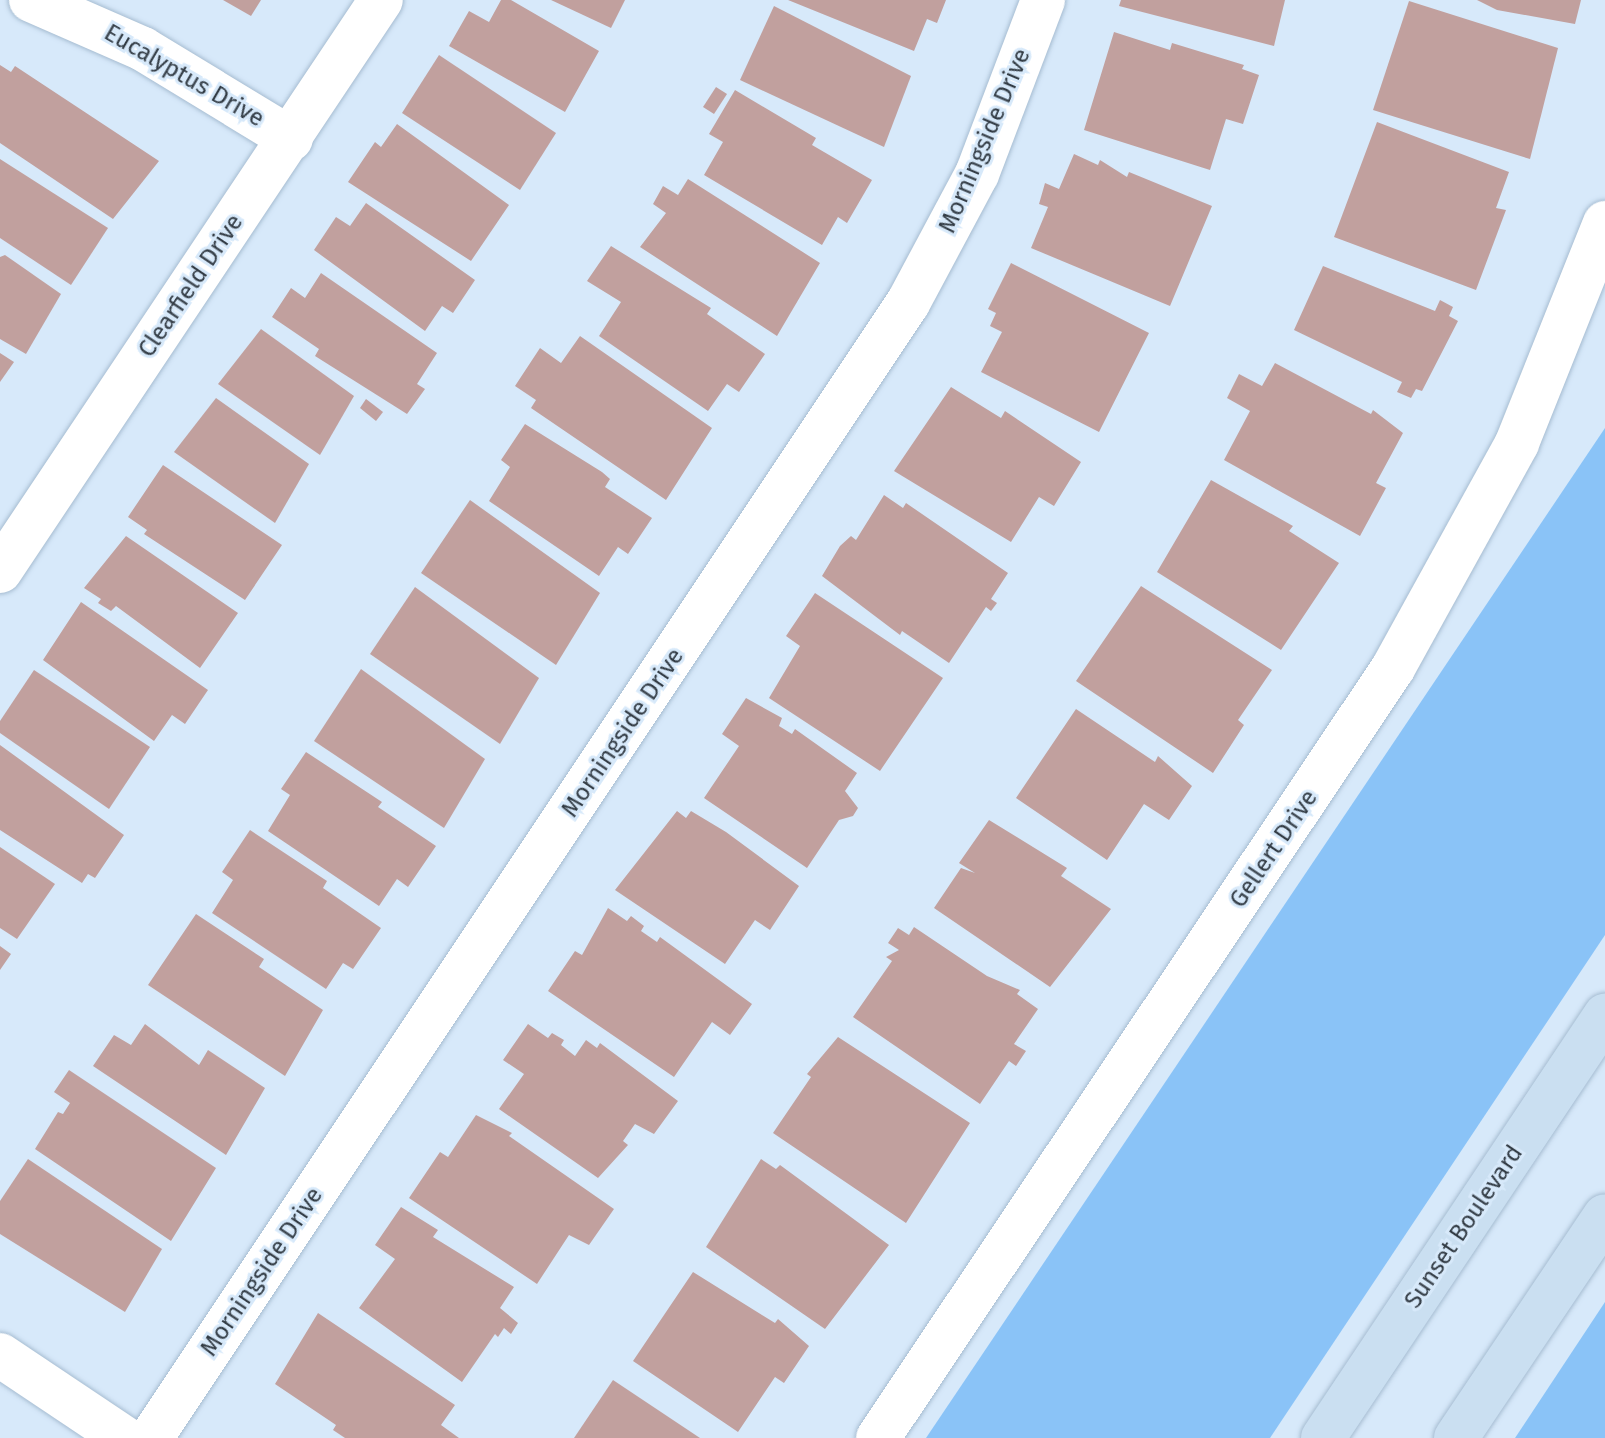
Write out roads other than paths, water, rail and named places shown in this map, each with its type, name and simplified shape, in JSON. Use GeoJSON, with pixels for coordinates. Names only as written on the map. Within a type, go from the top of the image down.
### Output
{"type":"FeatureCollection","features":[{"type":"Feature","properties":{"kind":"main road","name":"Sunset Boulevard"},"geometry":{"type":"LineString","coordinates":[[1323,1438],[1605,1016]]}},
{"type":"Feature","properties":{"kind":"main road"},"geometry":{"type":"LineString","coordinates":[[1456,1438],[1605,1216]]}},
{"type":"Feature","properties":{"kind":"street","name":"Eucalyptus Drive"},"geometry":{"type":"LineString","coordinates":[[31,0],[143,49],[291,139]]}},
{"type":"Feature","properties":{"kind":"street","name":"Clearfield Drive"},"geometry":{"type":"LineString","coordinates":[[0,571],[381,0]]}},
{"type":"Feature","properties":{"kind":"street","name":"Morningside Drive"},"geometry":{"type":"LineString","coordinates":[[151,1438],[908,303],[977,174],[1043,0]]}},
{"type":"Feature","properties":{"kind":"street","name":"Gellert Drive"},"geometry":{"type":"LineString","coordinates":[[878,1438],[1415,631],[1517,443],[1605,223]]}},
{"type":"Feature","properties":{"kind":"street"},"geometry":{"type":"LineString","coordinates":[[0,1355],[124,1438]]}}]}
